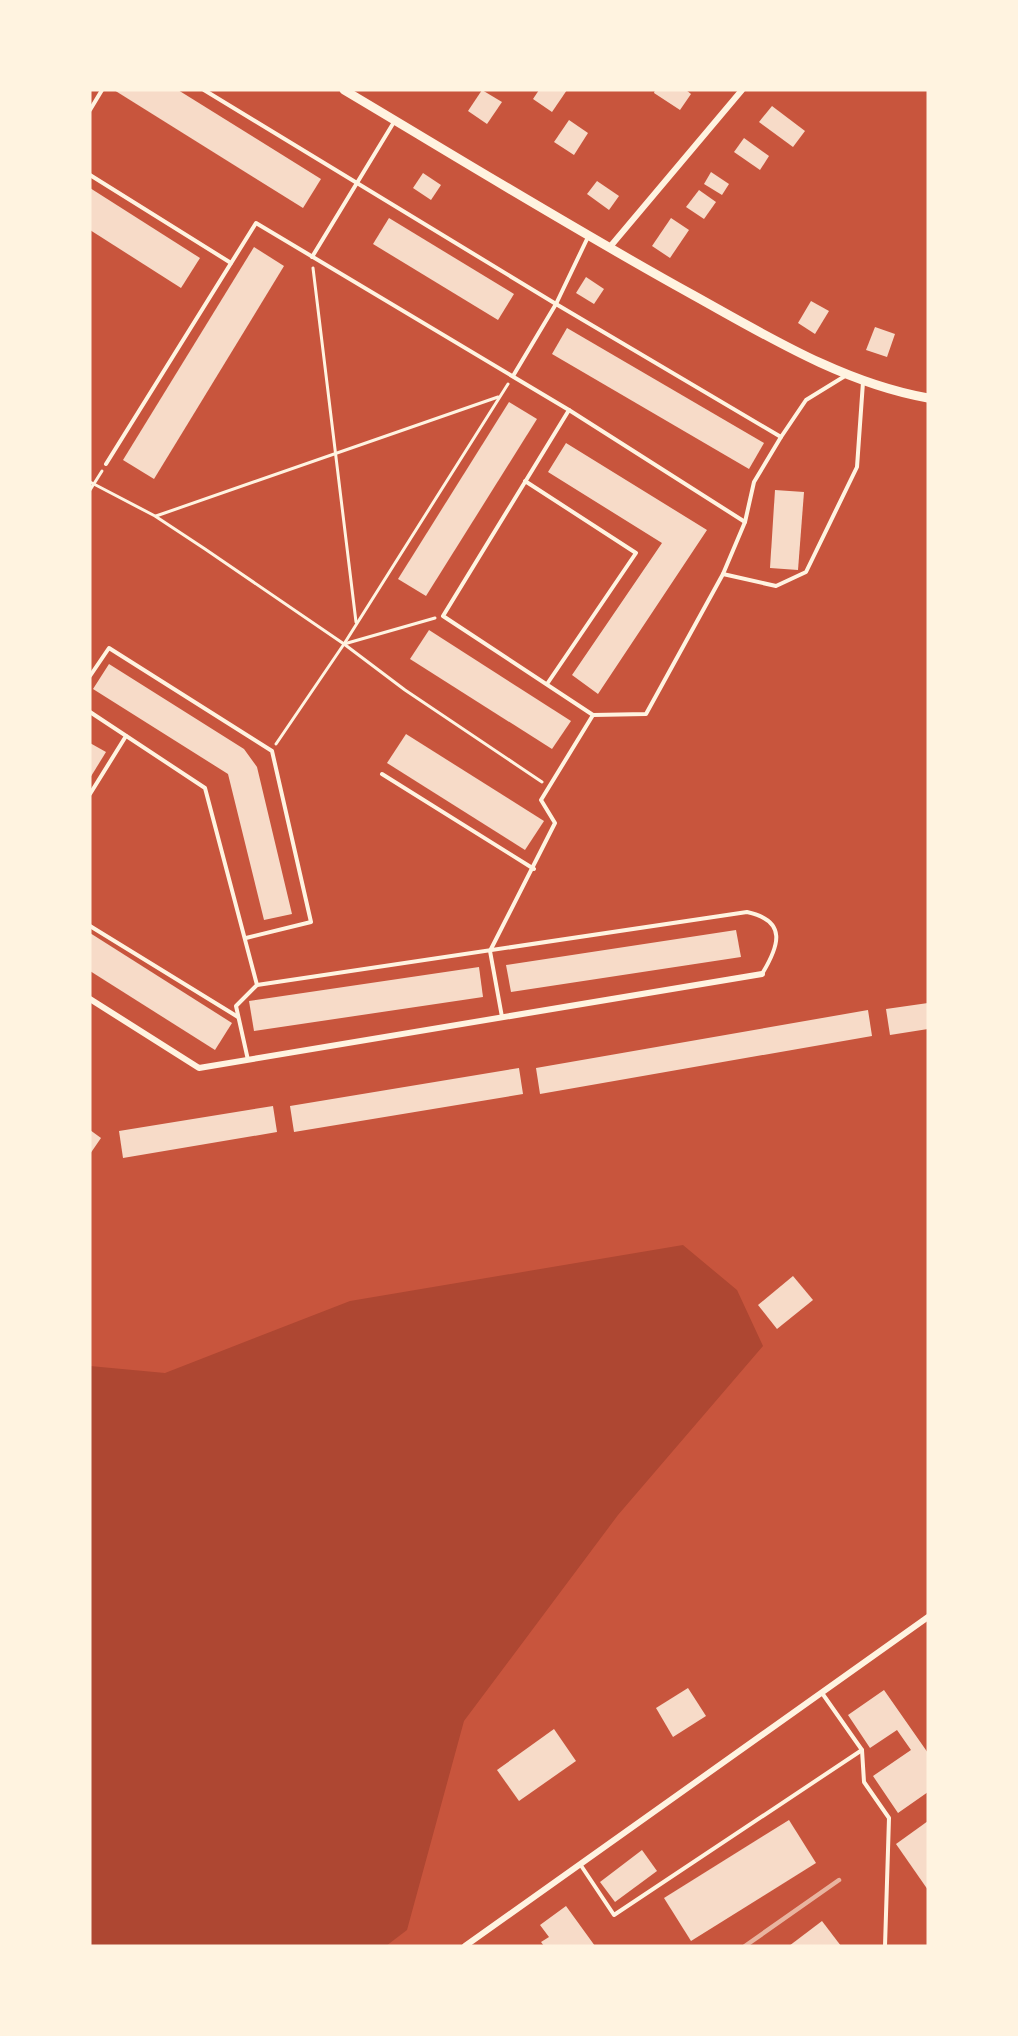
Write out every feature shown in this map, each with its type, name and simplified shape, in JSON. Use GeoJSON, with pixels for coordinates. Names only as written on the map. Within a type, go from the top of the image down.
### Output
{"type":"FeatureCollection","features":[{"type":"Feature","properties":{"kind":"street"},"geometry":{"type":"LineString","coordinates":[[344,90],[589,237],[845,375],[899,393],[928,398]]}},
{"type":"Feature","properties":{"kind":"street"},"geometry":{"type":"LineString","coordinates":[[609,248],[742,90]]}},
{"type":"Feature","properties":{"kind":"street"},"geometry":{"type":"LineString","coordinates":[[90,999],[199,1068],[762,974]]}},
{"type":"Feature","properties":{"kind":"street"},"geometry":{"type":"LineString","coordinates":[[465,1946],[928,1617]]}},
{"type":"Feature","properties":{"kind":"lane"},"geometry":{"type":"LineString","coordinates":[[90,110],[102,90]]}},
{"type":"Feature","properties":{"kind":"lane"},"geometry":{"type":"LineString","coordinates":[[204,90],[556,304],[781,437]]}},
{"type":"Feature","properties":{"kind":"lane"},"geometry":{"type":"LineString","coordinates":[[312,256],[395,120]]}},
{"type":"Feature","properties":{"kind":"lane"},"geometry":{"type":"LineString","coordinates":[[90,174],[231,263]]}},
{"type":"Feature","properties":{"kind":"lane"},"geometry":{"type":"LineString","coordinates":[[106,464],[256,223],[569,410],[745,522]]}},
{"type":"Feature","properties":{"kind":"lane"},"geometry":{"type":"LineString","coordinates":[[513,376],[556,304],[589,237]]}},
{"type":"Feature","properties":{"kind":"lane"},"geometry":{"type":"LineString","coordinates":[[569,410],[442,616],[593,715],[646,714],[723,574],[745,522],[754,482],[806,400],[845,375]]}},
{"type":"Feature","properties":{"kind":"lane"},"geometry":{"type":"LineString","coordinates":[[723,574],[776,586],[806,572],[857,467],[863,381]]}},
{"type":"Feature","properties":{"kind":"lane"},"geometry":{"type":"LineString","coordinates":[[525,481],[636,553],[547,684]]}},
{"type":"Feature","properties":{"kind":"lane"},"geometry":{"type":"LineString","coordinates":[[90,676],[109,648],[272,751],[311,922],[246,938]]}},
{"type":"Feature","properties":{"kind":"lane"},"geometry":{"type":"LineString","coordinates":[[90,712],[205,788],[257,985]]}},
{"type":"Feature","properties":{"kind":"lane"},"geometry":{"type":"LineString","coordinates":[[502,1018],[490,951],[534,869],[555,823],[541,800],[593,715]]}},
{"type":"Feature","properties":{"kind":"lane"},"geometry":{"type":"LineString","coordinates":[[90,794],[126,736]]}},
{"type":"Feature","properties":{"kind":"lane"},"geometry":{"type":"LineString","coordinates":[[382,774],[534,869]]}},
{"type":"Feature","properties":{"kind":"lane"},"geometry":{"type":"LineString","coordinates":[[249,1061],[236,1006],[257,985],[747,912],[763,915],[773,924],[778,936],[774,954],[762,974]]}},
{"type":"Feature","properties":{"kind":"lane"},"geometry":{"type":"LineString","coordinates":[[90,926],[238,1017]]}},
{"type":"Feature","properties":{"kind":"lane"},"geometry":{"type":"LineString","coordinates":[[822,1693],[862,1750],[864,1782],[889,1818],[885,1946]]}},
{"type":"Feature","properties":{"kind":"lane"},"geometry":{"type":"LineString","coordinates":[[580,1864],[614,1915],[862,1750]]}},
{"type":"Feature","properties":{"kind":"path"},"geometry":{"type":"LineString","coordinates":[[312,256],[357,624]]}},
{"type":"Feature","properties":{"kind":"path"},"geometry":{"type":"LineString","coordinates":[[272,751],[357,624],[513,376]]}},
{"type":"Feature","properties":{"kind":"path"},"geometry":{"type":"LineString","coordinates":[[155,516],[500,396]]}},
{"type":"Feature","properties":{"kind":"path"},"geometry":{"type":"LineString","coordinates":[[90,490],[92,483],[106,464]]}},
{"type":"Feature","properties":{"kind":"path"},"geometry":{"type":"LineString","coordinates":[[92,483],[155,516],[344,644],[405,690],[549,786]]}},
{"type":"Feature","properties":{"kind":"path"},"geometry":{"type":"LineString","coordinates":[[344,644],[442,616]]}},
{"type":"Feature","properties":{"kind":"shaded area"},"geometry":{"type":"Polygon","coordinates":[[[683,1245],[737,1290],[763,1346],[618,1515],[464,1721],[407,1930],[386,1946],[90,1946],[90,1366],[165,1373],[350,1301],[683,1245]]]}},
{"type":"Feature","properties":{"kind":"building"},"geometry":{"type":"Polygon","coordinates":[[[114,90],[178,90],[321,179],[303,208],[114,90]]]}},
{"type":"Feature","properties":{"kind":"building"},"geometry":{"type":"Polygon","coordinates":[[[482,90],[502,102],[487,124],[468,111],[482,90]]]}},
{"type":"Feature","properties":{"kind":"building"},"geometry":{"type":"Polygon","coordinates":[[[539,90],[567,90],[552,112],[533,99],[539,90]]]}},
{"type":"Feature","properties":{"kind":"building"},"geometry":{"type":"Polygon","coordinates":[[[655,90],[686,90],[691,94],[680,110],[654,93],[655,90]]]}},
{"type":"Feature","properties":{"kind":"building"},"geometry":{"type":"Polygon","coordinates":[[[772,106],[805,131],[793,147],[759,122],[772,106]]]}},
{"type":"Feature","properties":{"kind":"building"},"geometry":{"type":"Polygon","coordinates":[[[569,120],[588,133],[574,155],[554,142],[569,120]]]}},
{"type":"Feature","properties":{"kind":"building"},"geometry":{"type":"Polygon","coordinates":[[[744,138],[769,156],[760,170],[734,152],[744,138]]]}},
{"type":"Feature","properties":{"kind":"building"},"geometry":{"type":"Polygon","coordinates":[[[711,172],[729,184],[722,195],[704,184],[711,172]]]}},
{"type":"Feature","properties":{"kind":"building"},"geometry":{"type":"Polygon","coordinates":[[[423,173],[441,185],[431,200],[413,188],[423,173]]]}},
{"type":"Feature","properties":{"kind":"building"},"geometry":{"type":"Polygon","coordinates":[[[597,181],[619,196],[609,210],[587,194],[597,181]]]}},
{"type":"Feature","properties":{"kind":"building"},"geometry":{"type":"Polygon","coordinates":[[[90,188],[200,258],[181,288],[90,230],[90,188]]]}},
{"type":"Feature","properties":{"kind":"building"},"geometry":{"type":"Polygon","coordinates":[[[699,190],[716,202],[704,219],[686,207],[699,190]]]}},
{"type":"Feature","properties":{"kind":"building"},"geometry":{"type":"Polygon","coordinates":[[[389,218],[514,294],[498,320],[373,244],[389,218]]]}},
{"type":"Feature","properties":{"kind":"building"},"geometry":{"type":"Polygon","coordinates":[[[671,218],[689,230],[670,258],[652,246],[671,218]]]}},
{"type":"Feature","properties":{"kind":"building"},"geometry":{"type":"Polygon","coordinates":[[[254,247],[284,266],[154,479],[123,460],[254,247]]]}},
{"type":"Feature","properties":{"kind":"building"},"geometry":{"type":"Polygon","coordinates":[[[586,277],[604,289],[594,304],[576,293],[586,277]]]}},
{"type":"Feature","properties":{"kind":"building"},"geometry":{"type":"Polygon","coordinates":[[[811,301],[829,311],[815,334],[798,323],[811,301]]]}},
{"type":"Feature","properties":{"kind":"building"},"geometry":{"type":"Polygon","coordinates":[[[875,327],[895,334],[887,357],[866,350],[875,327]]]}},
{"type":"Feature","properties":{"kind":"building"},"geometry":{"type":"Polygon","coordinates":[[[567,328],[764,443],[749,469],[552,354],[567,328]]]}},
{"type":"Feature","properties":{"kind":"building"},"geometry":{"type":"Polygon","coordinates":[[[509,402],[537,419],[426,596],[398,579],[509,402]]]}},
{"type":"Feature","properties":{"kind":"building"},"geometry":{"type":"Polygon","coordinates":[[[566,443],[707,530],[598,694],[572,675],[662,543],[548,472],[566,443]]]}},
{"type":"Feature","properties":{"kind":"building"},"geometry":{"type":"Polygon","coordinates":[[[775,490],[804,492],[798,570],[770,568],[775,490]]]}},
{"type":"Feature","properties":{"kind":"building"},"geometry":{"type":"Polygon","coordinates":[[[429,630],[571,721],[552,749],[410,659],[429,630]]]}},
{"type":"Feature","properties":{"kind":"building"},"geometry":{"type":"Polygon","coordinates":[[[109,664],[244,749],[257,767],[292,914],[264,920],[228,774],[93,689],[109,664]]]}},
{"type":"Feature","properties":{"kind":"building"},"geometry":{"type":"Polygon","coordinates":[[[406,734],[544,821],[525,850],[387,763],[406,734]]]}},
{"type":"Feature","properties":{"kind":"building"},"geometry":{"type":"Polygon","coordinates":[[[90,743],[106,752],[90,778],[90,743]]]}},
{"type":"Feature","properties":{"kind":"building"},"geometry":{"type":"Polygon","coordinates":[[[736,930],[741,957],[511,992],[506,965],[736,930]]]}},
{"type":"Feature","properties":{"kind":"building"},"geometry":{"type":"Polygon","coordinates":[[[90,933],[232,1023],[215,1050],[90,971],[90,933]]]}},
{"type":"Feature","properties":{"kind":"building"},"geometry":{"type":"Polygon","coordinates":[[[479,967],[483,997],[254,1031],[249,1001],[479,967]]]}},
{"type":"Feature","properties":{"kind":"building"},"geometry":{"type":"Polygon","coordinates":[[[928,1003],[928,1029],[890,1035],[886,1009],[928,1003]]]}},
{"type":"Feature","properties":{"kind":"building"},"geometry":{"type":"Polygon","coordinates":[[[868,1010],[872,1036],[540,1094],[536,1068],[868,1010]]]}},
{"type":"Feature","properties":{"kind":"building"},"geometry":{"type":"Polygon","coordinates":[[[519,1068],[523,1094],[294,1132],[290,1106],[519,1068]]]}},
{"type":"Feature","properties":{"kind":"building"},"geometry":{"type":"Polygon","coordinates":[[[273,1106],[277,1132],[123,1158],[119,1131],[273,1106]]]}},
{"type":"Feature","properties":{"kind":"building"},"geometry":{"type":"Polygon","coordinates":[[[90,1130],[101,1138],[90,1154],[90,1130]]]}},
{"type":"Feature","properties":{"kind":"building"},"geometry":{"type":"Polygon","coordinates":[[[793,1276],[813,1300],[777,1329],[758,1305],[793,1276]]]}},
{"type":"Feature","properties":{"kind":"building"},"geometry":{"type":"Polygon","coordinates":[[[688,1688],[706,1716],[673,1737],[656,1708],[688,1688]]]}},
{"type":"Feature","properties":{"kind":"building"},"geometry":{"type":"Polygon","coordinates":[[[884,1690],[928,1753],[928,1792],[898,1813],[873,1776],[911,1750],[897,1730],[870,1748],[848,1715],[884,1690]]]}},
{"type":"Feature","properties":{"kind":"building"},"geometry":{"type":"Polygon","coordinates":[[[554,1729],[576,1761],[519,1801],[497,1770],[554,1729]]]}},
{"type":"Feature","properties":{"kind":"building"},"geometry":{"type":"Polygon","coordinates":[[[789,1820],[816,1863],[691,1941],[664,1898],[789,1820]]]}},
{"type":"Feature","properties":{"kind":"building"},"geometry":{"type":"Polygon","coordinates":[[[928,1821],[928,1890],[896,1844],[928,1821]]]}},
{"type":"Feature","properties":{"kind":"building"},"geometry":{"type":"Polygon","coordinates":[[[642,1850],[657,1871],[615,1902],[600,1882],[642,1850]]]}},
{"type":"Feature","properties":{"kind":"building"},"geometry":{"type":"Polygon","coordinates":[[[566,1906],[595,1946],[544,1946],[541,1942],[549,1937],[540,1925],[566,1906]]]}},
{"type":"Feature","properties":{"kind":"building"},"geometry":{"type":"Polygon","coordinates":[[[822,1921],[841,1946],[789,1946],[822,1921]]]}},
{"type":"Feature","properties":{"kind":"railway"},"geometry":{"type":"LineString","coordinates":[[745,1946],[839,1880]]}}]}
